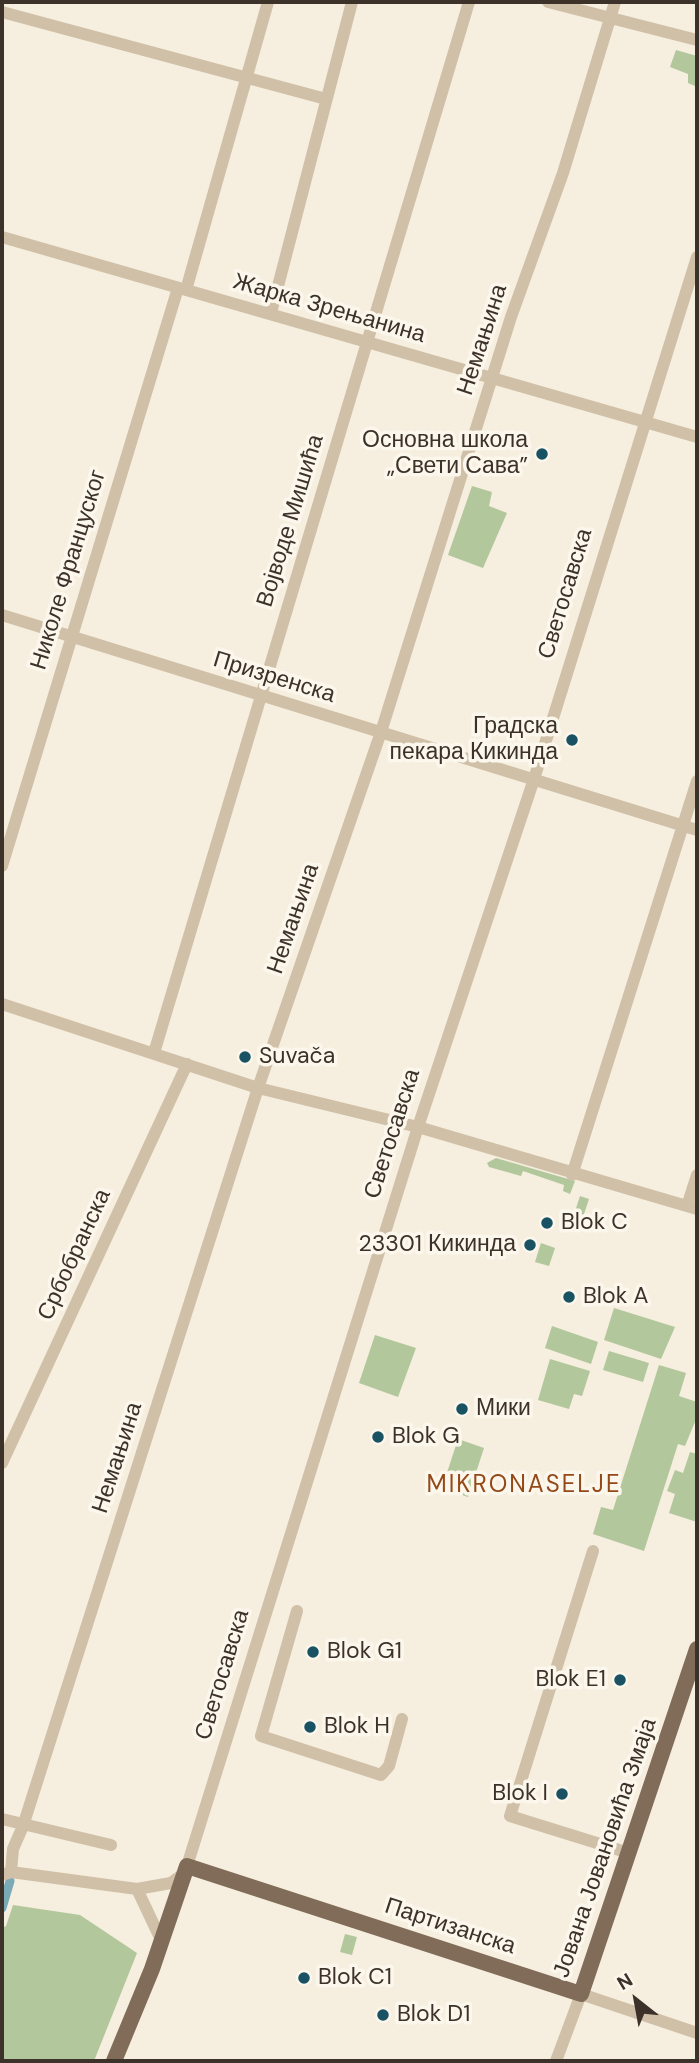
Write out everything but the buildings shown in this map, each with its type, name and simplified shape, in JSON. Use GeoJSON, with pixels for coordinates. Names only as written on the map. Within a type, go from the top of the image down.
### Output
{"type":"FeatureCollection","features":[{"type":"Feature","properties":{"kind":"main road","name":"Јована Јовановића Змаја"},"geometry":{"type":"LineString","coordinates":[[581,1994],[697,1648]]}},
{"type":"Feature","properties":{"kind":"main road","name":"Светосавска"},"geometry":{"type":"LineString","coordinates":[[114,2061],[162,1942],[186,1869]]}},
{"type":"Feature","properties":{"kind":"main road","name":"Партизанска"},"geometry":{"type":"LineString","coordinates":[[186,1869],[581,1994]]}},
{"type":"Feature","properties":{"kind":"street","name":"Николе Француског"},"geometry":{"type":"LineString","coordinates":[[2,866],[69,636],[182,289],[268,2]]}},
{"type":"Feature","properties":{"kind":"street"},"geometry":{"type":"LineString","coordinates":[[271,313],[352,2]]}},
{"type":"Feature","properties":{"kind":"street","name":"Војводе Мишића"},"geometry":{"type":"LineString","coordinates":[[154,1053],[469,2]]}},
{"type":"Feature","properties":{"kind":"street"},"geometry":{"type":"LineString","coordinates":[[548,2],[697,40]]}},
{"type":"Feature","properties":{"kind":"street","name":"Немањина"},"geometry":{"type":"LineString","coordinates":[[6,1873],[258,1088],[381,732],[491,378],[563,173],[614,2]]}},
{"type":"Feature","properties":{"kind":"street"},"geometry":{"type":"LineString","coordinates":[[2,12],[326,99]]}},
{"type":"Feature","properties":{"kind":"street","name":"Жарка Зрењанина"},"geometry":{"type":"LineString","coordinates":[[2,237],[368,340],[697,437]]}},
{"type":"Feature","properties":{"kind":"street","name":"Светосавска"},"geometry":{"type":"LineString","coordinates":[[186,1869],[418,1127],[534,779],[697,257]]}},
{"type":"Feature","properties":{"kind":"street","name":"Призренска"},"geometry":{"type":"LineString","coordinates":[[2,615],[697,830]]}},
{"type":"Feature","properties":{"kind":"street"},"geometry":{"type":"LineString","coordinates":[[572,1175],[697,781]]}},
{"type":"Feature","properties":{"kind":"street"},"geometry":{"type":"LineString","coordinates":[[2,1004],[258,1088],[418,1127],[572,1175],[692,1208],[697,1174]]}},
{"type":"Feature","properties":{"kind":"street","name":"Србобранска"},"geometry":{"type":"LineString","coordinates":[[2,1463],[187,1064]]}},
{"type":"Feature","properties":{"kind":"street"},"geometry":{"type":"LineString","coordinates":[[593,1551],[510,1816],[629,1853]]}},
{"type":"Feature","properties":{"kind":"street"},"geometry":{"type":"LineString","coordinates":[[297,1611],[261,1736],[381,1775],[389,1766],[402,1719]]}},
{"type":"Feature","properties":{"kind":"street"},"geometry":{"type":"LineString","coordinates":[[2,1821],[111,1845]]}},
{"type":"Feature","properties":{"kind":"street","name":"Немањина"},"geometry":{"type":"LineString","coordinates":[[2,1821],[13,1849]]}},
{"type":"Feature","properties":{"kind":"street"},"geometry":{"type":"LineString","coordinates":[[6,1873],[137,1889],[171,1883],[186,1869]]}},
{"type":"Feature","properties":{"kind":"street"},"geometry":{"type":"LineString","coordinates":[[137,1889],[162,1942]]}},
{"type":"Feature","properties":{"kind":"street","name":"Партизанска"},"geometry":{"type":"LineString","coordinates":[[581,1994],[697,2033]]}},
{"type":"Feature","properties":{"kind":"street","name":"Јована Јовановића Змаја"},"geometry":{"type":"LineString","coordinates":[[556,2061],[581,1994]]}},
{"type":"Feature","properties":{"kind":"green space"},"geometry":{"type":"Polygon","coordinates":[[[676,50],[697,56],[697,87],[688,83],[688,74],[670,67],[676,50]]]}},
{"type":"Feature","properties":{"kind":"green space"},"geometry":{"type":"Polygon","coordinates":[[[472,486],[492,492],[489,506],[507,513],[483,568],[448,555],[472,486]]]}},
{"type":"Feature","properties":{"kind":"green space"},"geometry":{"type":"Polygon","coordinates":[[[496,1158],[575,1181],[570,1194],[563,1191],[564,1185],[523,1171],[521,1176],[489,1167],[487,1163],[496,1158]]]}},
{"type":"Feature","properties":{"kind":"green space"},"geometry":{"type":"Polygon","coordinates":[[[580,1196],[589,1199],[578,1232],[569,1230],[580,1196]]]}},
{"type":"Feature","properties":{"kind":"green space"},"geometry":{"type":"Polygon","coordinates":[[[541,1243],[555,1248],[549,1266],[535,1262],[541,1243]]]}},
{"type":"Feature","properties":{"kind":"green space"},"geometry":{"type":"Polygon","coordinates":[[[614,1308],[675,1327],[661,1359],[604,1340],[614,1308]]]}},
{"type":"Feature","properties":{"kind":"green space"},"geometry":{"type":"Polygon","coordinates":[[[552,1326],[598,1342],[591,1364],[545,1348],[552,1326]]]}},
{"type":"Feature","properties":{"kind":"green space"},"geometry":{"type":"Polygon","coordinates":[[[375,1335],[416,1348],[398,1397],[359,1383],[375,1335]]]}},
{"type":"Feature","properties":{"kind":"green space"},"geometry":{"type":"Polygon","coordinates":[[[609,1351],[649,1363],[643,1382],[603,1370],[609,1351]]]}},
{"type":"Feature","properties":{"kind":"green space"},"geometry":{"type":"Polygon","coordinates":[[[550,1359],[590,1371],[582,1396],[574,1394],[569,1409],[538,1400],[550,1359]]]}},
{"type":"Feature","properties":{"kind":"green space"},"geometry":{"type":"Polygon","coordinates":[[[659,1365],[686,1373],[679,1396],[697,1402],[697,1417],[685,1446],[678,1444],[644,1551],[593,1534],[601,1507],[613,1510],[659,1365]]]}},
{"type":"Feature","properties":{"kind":"green space"},"geometry":{"type":"Polygon","coordinates":[[[458,1439],[484,1448],[468,1497],[442,1488],[458,1439]]]}},
{"type":"Feature","properties":{"kind":"green space"},"geometry":{"type":"Polygon","coordinates":[[[690,1452],[697,1454],[697,1522],[669,1513],[675,1494],[667,1491],[675,1470],[683,1473],[690,1452]]]}},
{"type":"Feature","properties":{"kind":"green space"},"geometry":{"type":"Polygon","coordinates":[[[13,1905],[80,1915],[137,1953],[94,2061],[2,2061],[2,1928],[6,1926],[13,1905]]]}},
{"type":"Feature","properties":{"kind":"green space"},"geometry":{"type":"Polygon","coordinates":[[[345,1934],[357,1937],[352,1955],[340,1952],[345,1934]]]}},
{"type":"Feature","properties":{"kind":"waterway"},"geometry":{"type":"LineString","coordinates":[[2,1908],[10,1881]]}},
{"type":"Feature","properties":{"kind":"place","name":"Основна школа „Свети Сава”"},"geometry":{"type":"Point","coordinates":[542,454]}},
{"type":"Feature","properties":{"kind":"place","name":"Градска пекара Кикинда"},"geometry":{"type":"Point","coordinates":[572,740]}},
{"type":"Feature","properties":{"kind":"place","name":"Suvača"},"geometry":{"type":"Point","coordinates":[245,1057]}},
{"type":"Feature","properties":{"kind":"place","name":"Blok C"},"geometry":{"type":"Point","coordinates":[547,1223]}},
{"type":"Feature","properties":{"kind":"place","name":"23301 Кикинда"},"geometry":{"type":"Point","coordinates":[530,1245]}},
{"type":"Feature","properties":{"kind":"place","name":"Blok A"},"geometry":{"type":"Point","coordinates":[569,1297]}},
{"type":"Feature","properties":{"kind":"place","name":"Мики"},"geometry":{"type":"Point","coordinates":[462,1409]}},
{"type":"Feature","properties":{"kind":"place","name":"Blok G"},"geometry":{"type":"Point","coordinates":[378,1437]}},
{"type":"Feature","properties":{"kind":"place","name":"Blok G1"},"geometry":{"type":"Point","coordinates":[313,1652]}},
{"type":"Feature","properties":{"kind":"place","name":"Blok E1"},"geometry":{"type":"Point","coordinates":[620,1680]}},
{"type":"Feature","properties":{"kind":"place","name":"Blok H"},"geometry":{"type":"Point","coordinates":[310,1727]}},
{"type":"Feature","properties":{"kind":"place","name":"Blok I"},"geometry":{"type":"Point","coordinates":[562,1794]}},
{"type":"Feature","properties":{"kind":"place","name":"Blok C1"},"geometry":{"type":"Point","coordinates":[304,1978]}},
{"type":"Feature","properties":{"kind":"place","name":"Blok D1"},"geometry":{"type":"Point","coordinates":[383,2015]}},
{"type":"Feature","properties":{"kind":"district","name":"MIKRONASELJE"},"geometry":{"type":"Point","coordinates":[524,1486]}}]}
